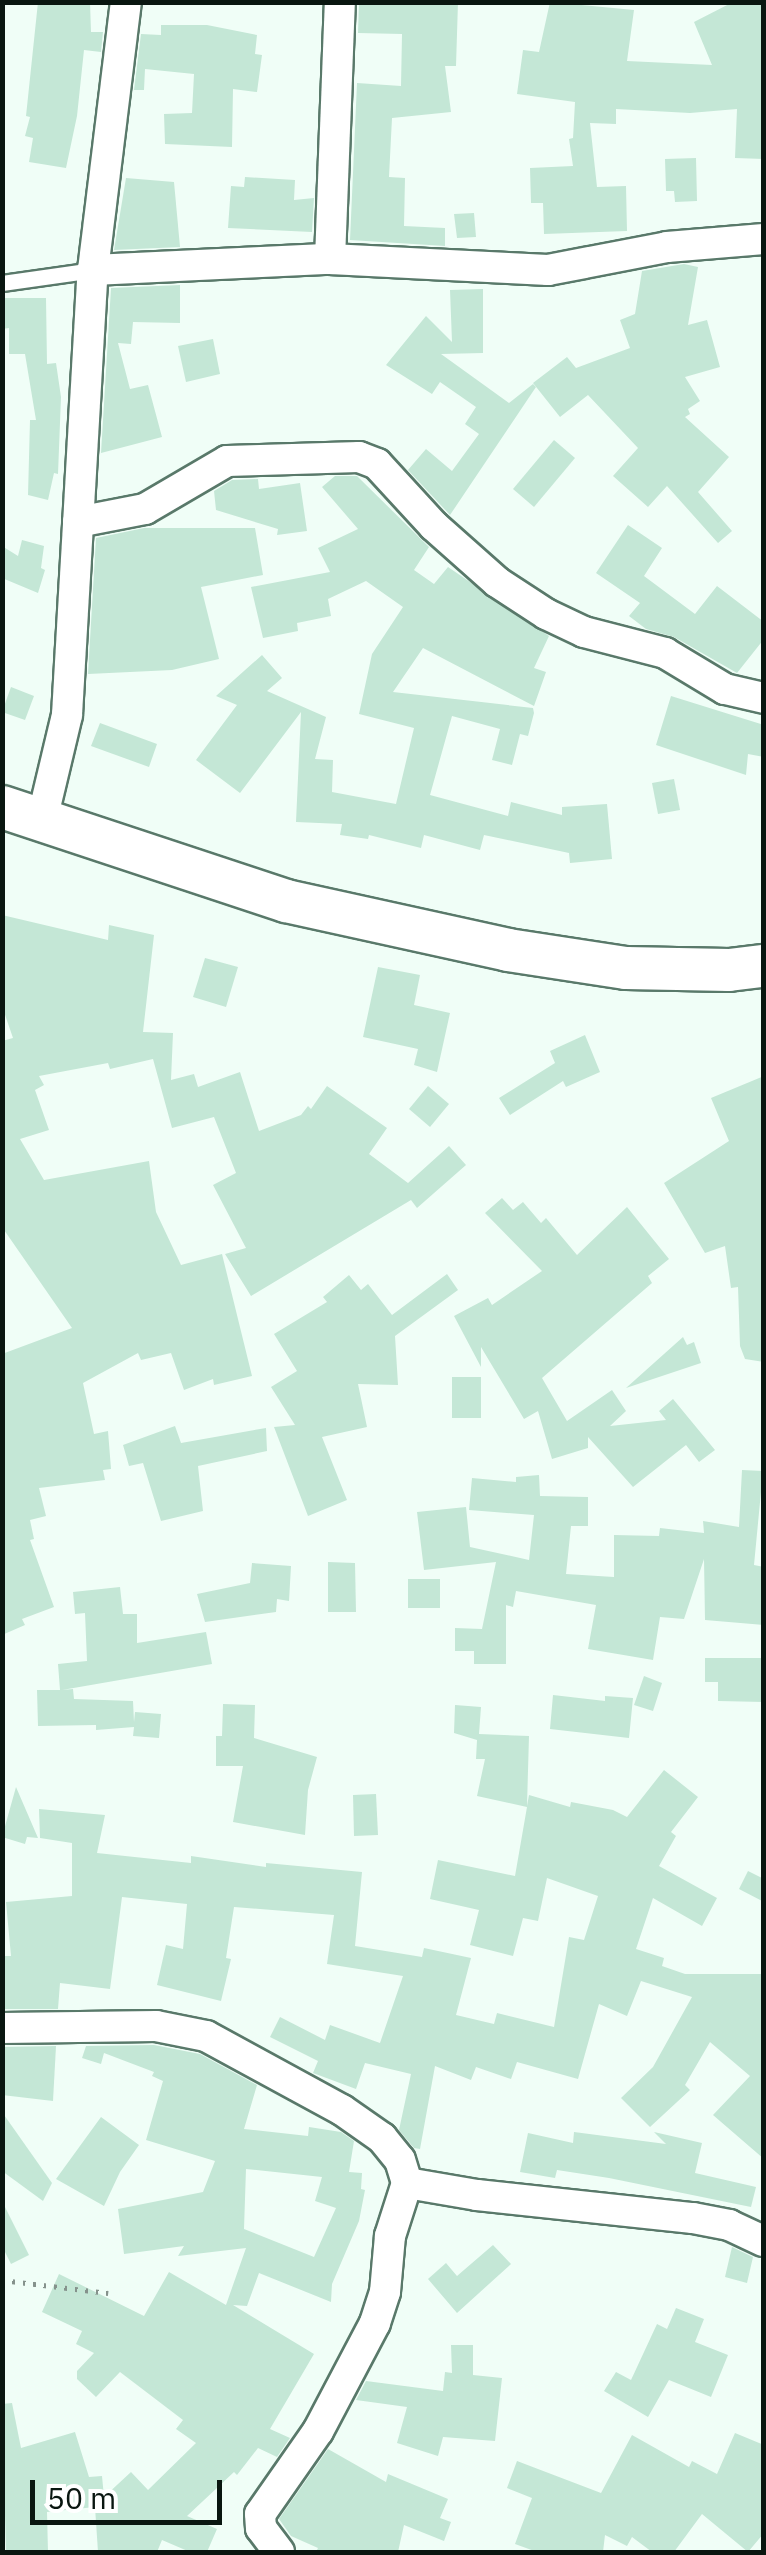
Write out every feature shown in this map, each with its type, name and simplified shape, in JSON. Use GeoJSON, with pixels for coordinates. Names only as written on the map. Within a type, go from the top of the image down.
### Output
{"type":"FeatureCollection","features":[{"type":"Feature","properties":{"kind":"main road"},"geometry":{"type":"LineString","coordinates":[[22,814],[286,902],[508,950],[626,968],[730,970],[764,966]]}},
{"type":"Feature","properties":{"kind":"street"},"geometry":{"type":"LineString","coordinates":[[22,814],[67,715],[93,270],[126,2]]}},
{"type":"Feature","properties":{"kind":"street"},"geometry":{"type":"LineString","coordinates":[[330,259],[340,2]]}},
{"type":"Feature","properties":{"kind":"street"},"geometry":{"type":"LineString","coordinates":[[93,270],[330,259],[548,270],[667,247],[764,239]]}},
{"type":"Feature","properties":{"kind":"street"},"geometry":{"type":"LineString","coordinates":[[78,522],[145,509],[227,461],[360,457],[387,472],[434,526],[498,582],[546,614],[584,632],[665,653],[725,689],[764,698]]}},
{"type":"Feature","properties":{"kind":"street"},"geometry":{"type":"LineString","coordinates":[[2,2028],[156,2026],[206,2036],[342,2110],[382,2138],[400,2160],[407,2183],[390,2236],[385,2292],[375,2322],[318,2431],[260,2514],[261,2528],[279,2552]]}},
{"type":"Feature","properties":{"kind":"street"},"geometry":{"type":"LineString","coordinates":[[407,2183],[476,2195],[729,2224],[764,2241]]}},
{"type":"Feature","properties":{"kind":"lane"},"geometry":{"type":"LineString","coordinates":[[2,283],[93,270]]}},
{"type":"Feature","properties":{"kind":"path"},"geometry":{"type":"LineString","coordinates":[[2,2280],[108,2293]]}},
{"type":"Feature","properties":{"kind":"building"},"geometry":{"type":"Polygon","coordinates":[[[38,2],[90,2],[91,32],[103,32],[101,52],[84,50],[77,116],[66,168],[29,162],[33,138],[25,136],[30,117],[26,116],[38,2]]]}},
{"type":"Feature","properties":{"kind":"building"},"geometry":{"type":"Polygon","coordinates":[[[359,2],[458,2],[456,66],[445,66],[451,112],[392,118],[389,177],[405,178],[404,226],[445,228],[445,246],[350,240],[357,83],[401,86],[402,34],[358,33],[359,2]]]}},
{"type":"Feature","properties":{"kind":"building"},"geometry":{"type":"Polygon","coordinates":[[[550,2],[634,10],[627,61],[712,65],[694,22],[733,2],[764,2],[764,159],[735,158],[737,109],[690,113],[616,109],[616,124],[590,123],[597,187],[626,186],[627,231],[544,234],[543,203],[531,203],[530,168],[573,166],[569,139],[573,138],[575,102],[517,94],[523,50],[539,52],[550,2]]]}},
{"type":"Feature","properties":{"kind":"building"},"geometry":{"type":"Polygon","coordinates":[[[161,25],[207,25],[257,35],[255,54],[262,55],[257,92],[233,89],[232,147],[165,144],[164,114],[192,113],[194,74],[145,69],[144,90],[134,90],[141,34],[161,35],[161,25]]]}},
{"type":"Feature","properties":{"kind":"building"},"geometry":{"type":"Polygon","coordinates":[[[696,158],[697,201],[675,202],[674,191],[666,191],[665,159],[696,158]]]}},
{"type":"Feature","properties":{"kind":"building"},"geometry":{"type":"Polygon","coordinates":[[[245,177],[295,180],[294,200],[314,198],[312,232],[228,228],[231,186],[244,187],[245,177]]]}},
{"type":"Feature","properties":{"kind":"building"},"geometry":{"type":"Polygon","coordinates":[[[126,178],[174,182],[180,247],[114,250],[126,178]]]}},
{"type":"Feature","properties":{"kind":"building"},"geometry":{"type":"Polygon","coordinates":[[[474,213],[476,237],[457,238],[454,214],[474,213]]]}},
{"type":"Feature","properties":{"kind":"building"},"geometry":{"type":"Polygon","coordinates":[[[684,264],[698,267],[688,325],[707,320],[720,367],[685,377],[700,401],[688,409],[690,414],[685,417],[729,457],[698,492],[732,531],[718,543],[667,486],[648,507],[613,476],[638,448],[588,395],[560,417],[533,383],[567,357],[576,368],[630,348],[620,320],[635,314],[642,271],[684,264]]]}},
{"type":"Feature","properties":{"kind":"building"},"geometry":{"type":"Polygon","coordinates":[[[180,285],[180,323],[133,322],[131,344],[118,343],[130,389],[148,385],[162,437],[101,453],[111,288],[180,285]]]}},
{"type":"Feature","properties":{"kind":"building"},"geometry":{"type":"Polygon","coordinates":[[[483,289],[483,353],[441,354],[509,403],[533,384],[536,387],[450,515],[408,470],[426,449],[452,471],[479,434],[465,424],[476,407],[440,382],[432,394],[386,365],[426,316],[452,342],[450,290],[483,289]]]}},
{"type":"Feature","properties":{"kind":"building"},"geometry":{"type":"Polygon","coordinates":[[[2,298],[46,298],[47,364],[56,363],[61,397],[58,474],[54,473],[48,500],[28,495],[30,420],[36,420],[25,354],[9,354],[9,328],[2,329],[2,298]]]}},
{"type":"Feature","properties":{"kind":"building"},"geometry":{"type":"Polygon","coordinates":[[[213,339],[220,374],[186,382],[178,346],[213,339]]]}},
{"type":"Feature","properties":{"kind":"building"},"geometry":{"type":"Polygon","coordinates":[[[554,440],[575,458],[534,507],[513,489],[554,440]]]}},
{"type":"Feature","properties":{"kind":"building"},"geometry":{"type":"Polygon","coordinates":[[[335,476],[357,476],[429,547],[414,570],[434,584],[448,567],[549,636],[534,668],[546,672],[534,706],[423,648],[393,692],[533,708],[534,713],[528,736],[520,734],[512,765],[492,760],[500,729],[452,716],[430,795],[508,816],[511,802],[562,815],[562,807],[607,804],[612,859],[570,863],[569,853],[484,835],[480,850],[424,835],[421,848],[369,835],[368,839],[340,835],[342,824],[296,822],[301,712],[240,793],[196,760],[237,705],[216,696],[262,655],[282,678],[267,691],[326,717],[315,759],[333,760],[332,792],[396,804],[414,728],[359,714],[372,654],[403,607],[366,581],[328,599],[331,616],[297,623],[298,631],[263,638],[251,587],[330,572],[318,548],[358,529],[322,487],[335,476]]]}},
{"type":"Feature","properties":{"kind":"building"},"geometry":{"type":"Polygon","coordinates":[[[258,479],[259,489],[300,483],[307,531],[277,535],[278,529],[216,510],[214,491],[232,480],[258,479]]]}},
{"type":"Feature","properties":{"kind":"building"},"geometry":{"type":"Polygon","coordinates":[[[628,525],[662,548],[644,576],[695,614],[717,586],[764,622],[764,639],[737,673],[674,637],[646,629],[629,616],[640,603],[596,573],[628,525]]]}},
{"type":"Feature","properties":{"kind":"building"},"geometry":{"type":"Polygon","coordinates":[[[144,528],[255,528],[263,575],[201,587],[219,659],[172,670],[88,674],[96,538],[144,528]]]}},
{"type":"Feature","properties":{"kind":"building"},"geometry":{"type":"Polygon","coordinates":[[[22,540],[44,546],[41,568],[45,570],[38,593],[2,578],[2,546],[18,556],[22,540]]]}},
{"type":"Feature","properties":{"kind":"building"},"geometry":{"type":"Polygon","coordinates":[[[11,687],[34,696],[25,720],[2,712],[11,687]]]}},
{"type":"Feature","properties":{"kind":"building"},"geometry":{"type":"Polygon","coordinates":[[[671,696],[764,725],[764,757],[748,754],[746,775],[656,745],[671,696]]]}},
{"type":"Feature","properties":{"kind":"building"},"geometry":{"type":"Polygon","coordinates":[[[100,723],[157,744],[149,767],[91,746],[100,723]]]}},
{"type":"Feature","properties":{"kind":"building"},"geometry":{"type":"Polygon","coordinates":[[[674,779],[680,810],[658,814],[652,783],[674,779]]]}},
{"type":"Feature","properties":{"kind":"building"},"geometry":{"type":"Polygon","coordinates":[[[2,915],[108,940],[109,925],[154,935],[143,1032],[173,1033],[171,1080],[194,1074],[198,1087],[240,1072],[259,1131],[301,1115],[308,1106],[311,1109],[327,1086],[387,1128],[369,1154],[408,1183],[449,1146],[466,1165],[417,1208],[411,1200],[251,1296],[225,1254],[246,1248],[213,1185],[236,1173],[214,1117],[172,1128],[153,1059],[110,1069],[108,1063],[39,1076],[44,1085],[35,1090],[49,1130],[20,1139],[44,1180],[149,1161],[156,1212],[181,1265],[222,1254],[252,1376],[214,1385],[213,1379],[184,1390],[171,1353],[141,1360],[138,1353],[83,1383],[94,1434],[108,1431],[111,1469],[103,1470],[105,1480],[39,1488],[46,1516],[30,1520],[34,1539],[30,1540],[54,1607],[22,1619],[25,1625],[2,1635],[2,1354],[72,1328],[2,1227],[2,1041],[13,1038],[2,1006],[2,915]]]}},
{"type":"Feature","properties":{"kind":"building"},"geometry":{"type":"Polygon","coordinates":[[[205,958],[238,967],[226,1007],[193,997],[205,958]]]}},
{"type":"Feature","properties":{"kind":"building"},"geometry":{"type":"Polygon","coordinates":[[[378,967],[420,975],[414,1005],[450,1013],[437,1072],[414,1065],[418,1049],[363,1037],[378,967]]]}},
{"type":"Feature","properties":{"kind":"building"},"geometry":{"type":"Polygon","coordinates":[[[585,1035],[600,1072],[566,1087],[563,1081],[510,1115],[499,1098],[555,1063],[550,1051],[585,1035]]]}},
{"type":"Feature","properties":{"kind":"building"},"geometry":{"type":"Polygon","coordinates":[[[764,1076],[764,1362],[745,1359],[740,1346],[738,1287],[731,1288],[725,1246],[705,1253],[664,1183],[729,1141],[711,1098],[764,1076]]]}},
{"type":"Feature","properties":{"kind":"building"},"geometry":{"type":"Polygon","coordinates":[[[428,1086],[449,1104],[430,1127],[409,1109],[428,1086]]]}},
{"type":"Feature","properties":{"kind":"building"},"geometry":{"type":"Polygon","coordinates":[[[502,1198],[513,1210],[523,1202],[541,1223],[546,1218],[577,1255],[627,1207],[669,1259],[648,1276],[652,1283],[542,1378],[567,1421],[612,1390],[626,1411],[610,1426],[666,1420],[659,1411],[673,1399],[715,1450],[699,1462],[686,1445],[633,1487],[588,1437],[588,1448],[552,1459],[538,1411],[524,1419],[481,1347],[481,1367],[454,1316],[488,1298],[492,1305],[542,1271],[485,1213],[502,1198]]]}},
{"type":"Feature","properties":{"kind":"building"},"geometry":{"type":"Polygon","coordinates":[[[447,1274],[458,1290],[395,1336],[398,1385],[358,1384],[367,1427],[322,1437],[347,1500],[308,1516],[274,1427],[295,1425],[271,1387],[297,1371],[274,1334],[327,1302],[323,1297],[349,1275],[361,1290],[368,1284],[392,1315],[447,1274]]]}},
{"type":"Feature","properties":{"kind":"building"},"geometry":{"type":"Polygon","coordinates":[[[683,1337],[687,1345],[694,1342],[701,1363],[626,1388],[683,1337]]]}},
{"type":"Feature","properties":{"kind":"building"},"geometry":{"type":"Polygon","coordinates":[[[452,1377],[481,1377],[481,1418],[452,1418],[452,1377]]]}},
{"type":"Feature","properties":{"kind":"building"},"geometry":{"type":"Polygon","coordinates":[[[175,1426],[181,1443],[266,1428],[267,1451],[198,1466],[203,1511],[161,1521],[143,1463],[129,1466],[123,1445],[175,1426]]]}},
{"type":"Feature","properties":{"kind":"building"},"geometry":{"type":"Polygon","coordinates":[[[742,1470],[763,1471],[754,1565],[764,1567],[764,1625],[705,1620],[704,1559],[684,1619],[660,1617],[653,1660],[588,1649],[596,1605],[516,1591],[513,1607],[506,1605],[506,1664],[474,1664],[474,1651],[455,1651],[455,1628],[482,1629],[496,1562],[424,1570],[417,1512],[466,1507],[470,1547],[529,1560],[534,1515],[469,1510],[472,1478],[516,1482],[516,1477],[539,1475],[540,1496],[588,1497],[588,1526],[571,1526],[566,1574],[614,1577],[614,1535],[659,1536],[660,1528],[704,1533],[703,1521],[739,1527],[742,1470]]]}},
{"type":"Feature","properties":{"kind":"building"},"geometry":{"type":"Polygon","coordinates":[[[328,1562],[355,1563],[356,1612],[328,1612],[328,1562]]]}},
{"type":"Feature","properties":{"kind":"building"},"geometry":{"type":"Polygon","coordinates":[[[252,1563],[291,1566],[289,1601],[277,1599],[276,1612],[205,1622],[197,1594],[250,1583],[252,1563]]]}},
{"type":"Feature","properties":{"kind":"building"},"geometry":{"type":"Polygon","coordinates":[[[408,1579],[440,1579],[440,1608],[408,1608],[408,1579]]]}},
{"type":"Feature","properties":{"kind":"building"},"geometry":{"type":"Polygon","coordinates":[[[120,1587],[123,1614],[137,1614],[137,1643],[206,1632],[212,1664],[62,1690],[73,1689],[74,1699],[133,1701],[134,1722],[135,1712],[161,1714],[159,1738],[133,1736],[134,1727],[96,1730],[96,1725],[38,1726],[37,1690],[60,1690],[58,1664],[87,1661],[85,1613],[75,1614],[73,1592],[120,1587]]]}},
{"type":"Feature","properties":{"kind":"building"},"geometry":{"type":"Polygon","coordinates":[[[705,1658],[764,1658],[764,1702],[718,1701],[718,1682],[705,1682],[705,1658]]]}},
{"type":"Feature","properties":{"kind":"building"},"geometry":{"type":"Polygon","coordinates":[[[644,1676],[662,1683],[653,1711],[634,1705],[644,1676]]]}},
{"type":"Feature","properties":{"kind":"building"},"geometry":{"type":"Polygon","coordinates":[[[553,1695],[605,1701],[605,1696],[633,1698],[629,1738],[550,1729],[553,1695]]]}},
{"type":"Feature","properties":{"kind":"building"},"geometry":{"type":"Polygon","coordinates":[[[223,1704],[255,1705],[254,1738],[317,1757],[308,1790],[305,1835],[233,1822],[243,1766],[216,1766],[216,1736],[222,1736],[223,1704]]]}},
{"type":"Feature","properties":{"kind":"building"},"geometry":{"type":"Polygon","coordinates":[[[455,1705],[481,1707],[479,1734],[529,1736],[527,1806],[529,1795],[570,1807],[571,1802],[613,1810],[627,1817],[664,1770],[698,1797],[671,1832],[676,1836],[659,1866],[717,1898],[702,1926],[653,1898],[636,1949],[664,1958],[662,1966],[685,1974],[764,1974],[764,2159],[713,2115],[750,2076],[710,2042],[685,2085],[690,2090],[650,2127],[621,2098],[653,2067],[692,1997],[641,1981],[627,2016],[599,2004],[578,2079],[517,2062],[511,2079],[476,2067],[471,2080],[435,2066],[420,2149],[414,2148],[399,2130],[411,2074],[365,2063],[356,2089],[313,2073],[318,2061],[270,2037],[280,2017],[325,2040],[330,2025],[380,2043],[403,1976],[327,1964],[334,1915],[234,1907],[226,1958],[231,1959],[221,2001],[157,1985],[166,1945],[183,1949],[187,1904],[122,1897],[110,1989],[60,1983],[58,2009],[2,2009],[2,1956],[11,1956],[6,1902],[72,1896],[72,1843],[40,1838],[39,1809],[105,1815],[97,1853],[191,1863],[191,1856],[266,1867],[266,1863],[362,1872],[355,1946],[422,1957],[424,1948],[471,1958],[456,2015],[494,2024],[497,2013],[554,2027],[569,1937],[584,1940],[598,1896],[547,1878],[538,1921],[523,1918],[513,1956],[470,1945],[479,1910],[430,1899],[438,1860],[515,1876],[527,1807],[477,1796],[485,1759],[476,1759],[477,1740],[454,1733],[455,1705]]]}},
{"type":"Feature","properties":{"kind":"building"},"geometry":{"type":"Polygon","coordinates":[[[16,1787],[38,1838],[27,1837],[25,1844],[2,1837],[16,1787]]]}},
{"type":"Feature","properties":{"kind":"building"},"geometry":{"type":"Polygon","coordinates":[[[376,1794],[378,1835],[354,1836],[353,1795],[376,1794]]]}},
{"type":"Feature","properties":{"kind":"building"},"geometry":{"type":"Polygon","coordinates":[[[748,1871],[764,1879],[764,1902],[739,1889],[748,1871]]]}},
{"type":"Feature","properties":{"kind":"building"},"geometry":{"type":"Polygon","coordinates":[[[154,2045],[200,2054],[257,2085],[244,2129],[308,2136],[309,2127],[341,2132],[354,2141],[349,2172],[362,2173],[361,2189],[365,2190],[359,2221],[332,2284],[331,2302],[259,2273],[247,2306],[233,2305],[314,2354],[270,2429],[290,2438],[277,2457],[258,2448],[237,2475],[234,2472],[187,2516],[217,2529],[207,2552],[190,2552],[162,2540],[157,2552],[98,2552],[95,2507],[47,2512],[48,2552],[6,2552],[2,2404],[12,2403],[21,2448],[75,2432],[89,2477],[102,2476],[104,2497],[131,2472],[148,2490],[196,2443],[176,2429],[183,2420],[120,2372],[96,2397],[77,2379],[77,2371],[94,2353],[76,2344],[82,2331],[42,2312],[59,2274],[144,2316],[169,2272],[226,2305],[246,2248],[178,2256],[184,2246],[124,2254],[118,2209],[203,2192],[215,2161],[146,2140],[163,2081],[152,2076],[154,2072],[104,2053],[101,2064],[82,2058],[86,2046],[154,2045]],[[246,2169],[244,2229],[314,2257],[336,2208],[315,2201],[322,2177],[246,2169]]]}},
{"type":"Feature","properties":{"kind":"building"},"geometry":{"type":"Polygon","coordinates":[[[56,2046],[53,2101],[2,2095],[2,2047],[56,2046]]]}},
{"type":"Feature","properties":{"kind":"building"},"geometry":{"type":"Polygon","coordinates":[[[2,2112],[52,2183],[43,2201],[2,2171],[2,2112]]]}},
{"type":"Feature","properties":{"kind":"building"},"geometry":{"type":"Polygon","coordinates":[[[101,2117],[139,2145],[120,2172],[104,2206],[56,2179],[101,2117]]]}},
{"type":"Feature","properties":{"kind":"building"},"geometry":{"type":"Polygon","coordinates":[[[574,2132],[666,2144],[654,2132],[702,2143],[695,2173],[756,2187],[751,2207],[557,2170],[555,2178],[520,2172],[528,2133],[573,2143],[574,2132]]]}},
{"type":"Feature","properties":{"kind":"building"},"geometry":{"type":"Polygon","coordinates":[[[2,2201],[29,2255],[11,2264],[2,2246],[2,2201]]]}},
{"type":"Feature","properties":{"kind":"building"},"geometry":{"type":"Polygon","coordinates":[[[493,2245],[511,2264],[457,2313],[428,2279],[446,2263],[457,2276],[493,2245]]]}},
{"type":"Feature","properties":{"kind":"building"},"geometry":{"type":"Polygon","coordinates":[[[732,2247],[753,2257],[747,2283],[725,2277],[732,2247]]]}},
{"type":"Feature","properties":{"kind":"building"},"geometry":{"type":"Polygon","coordinates":[[[676,2308],[704,2319],[695,2342],[728,2355],[711,2397],[669,2380],[648,2417],[604,2391],[616,2372],[631,2380],[657,2324],[667,2329],[676,2308]]]}},
{"type":"Feature","properties":{"kind":"building"},"geometry":{"type":"Polygon","coordinates":[[[451,2345],[473,2345],[473,2375],[502,2378],[495,2441],[443,2437],[438,2456],[397,2443],[407,2407],[356,2400],[366,2381],[443,2391],[445,2372],[452,2373],[451,2345]]]}},
{"type":"Feature","properties":{"kind":"building"},"geometry":{"type":"Polygon","coordinates":[[[735,2433],[764,2445],[764,2533],[748,2552],[702,2514],[674,2552],[652,2552],[632,2537],[627,2546],[605,2535],[603,2552],[537,2552],[515,2544],[532,2498],[507,2488],[517,2461],[601,2493],[632,2435],[689,2467],[692,2461],[717,2474],[735,2433]]]}},
{"type":"Feature","properties":{"kind":"building"},"geometry":{"type":"Polygon","coordinates":[[[328,2449],[386,2482],[388,2474],[448,2499],[440,2518],[451,2522],[444,2541],[404,2525],[398,2552],[316,2552],[318,2548],[291,2536],[279,2519],[328,2449]]]}}]}
